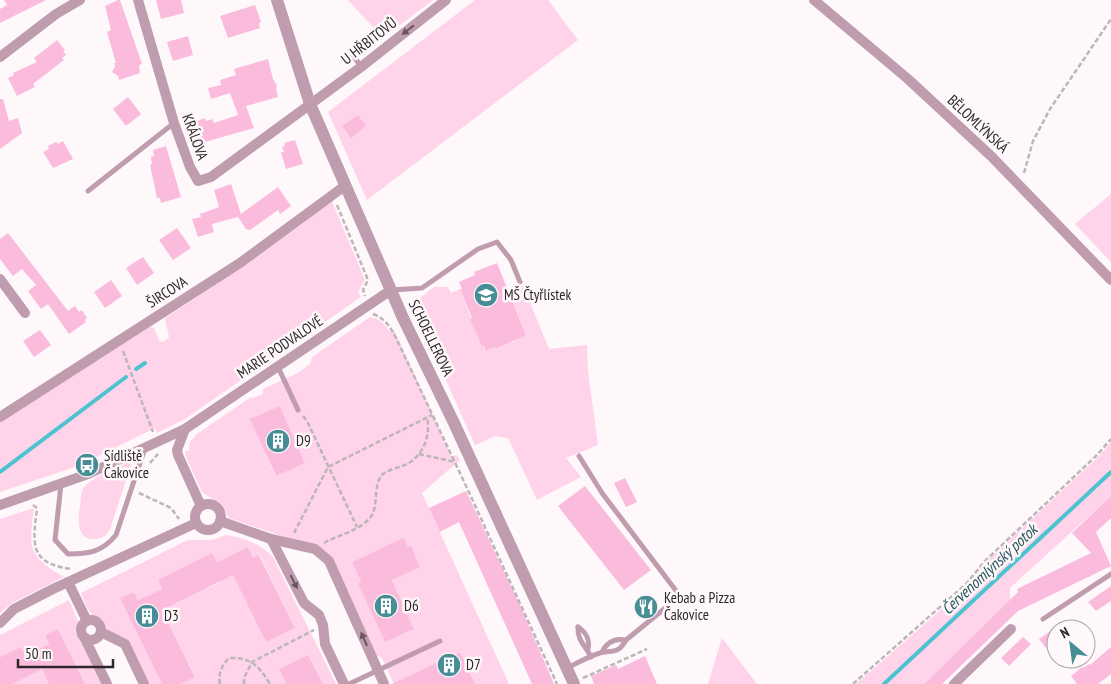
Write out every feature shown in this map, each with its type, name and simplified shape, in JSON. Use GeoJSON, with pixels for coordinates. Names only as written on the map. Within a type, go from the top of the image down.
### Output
{"type":"FeatureCollection","features":[{"type":"Feature","properties":{"kind":"street"},"geometry":{"type":"LineString","coordinates":[[0,57],[56,14],[80,0]]}},
{"type":"Feature","properties":{"kind":"street","name":"KRÁLOVA"},"geometry":{"type":"LineString","coordinates":[[138,0],[174,124],[190,167],[198,181],[210,177],[310,104]]}},
{"type":"Feature","properties":{"kind":"street","name":"SCHOELLEROVA"},"geometry":{"type":"LineString","coordinates":[[276,0],[310,104],[403,318],[454,423],[574,684]]}},
{"type":"Feature","properties":{"kind":"street","name":"U HŘBITOVŮ"},"geometry":{"type":"LineString","coordinates":[[310,104],[446,0]]}},
{"type":"Feature","properties":{"kind":"street","name":"BĚLOMLÝNSKÁ"},"geometry":{"type":"LineString","coordinates":[[814,0],[908,79],[991,156],[1111,280]]}},
{"type":"Feature","properties":{"kind":"street","name":"ŠIRCOVA"},"geometry":{"type":"LineString","coordinates":[[0,417],[240,263],[346,185]]}},
{"type":"Feature","properties":{"kind":"street"},"geometry":{"type":"LineString","coordinates":[[0,279],[25,313]]}},
{"type":"Feature","properties":{"kind":"street","name":"MARIE PODVALOVÉ"},"geometry":{"type":"LineString","coordinates":[[0,505],[88,474],[186,429],[391,290]]}},
{"type":"Feature","properties":{"kind":"street"},"geometry":{"type":"LineString","coordinates":[[186,429],[177,450],[200,506]]}},
{"type":"Feature","properties":{"kind":"street"},"geometry":{"type":"LineString","coordinates":[[208,504],[216,506],[220,513],[220,521],[215,528],[207,530],[199,527],[196,523],[195,514],[200,506],[208,504]]}},
{"type":"Feature","properties":{"kind":"street"},"geometry":{"type":"LineString","coordinates":[[220,521],[271,538],[315,549],[329,561],[384,684]]}},
{"type":"Feature","properties":{"kind":"street"},"geometry":{"type":"LineString","coordinates":[[0,623],[14,609],[68,582],[185,530],[196,523]]}},
{"type":"Feature","properties":{"kind":"street"},"geometry":{"type":"LineString","coordinates":[[271,538],[304,603],[319,615],[323,625],[325,644],[344,684]]}},
{"type":"Feature","properties":{"kind":"street"},"geometry":{"type":"LineString","coordinates":[[68,582],[87,621]]}},
{"type":"Feature","properties":{"kind":"street"},"geometry":{"type":"LineString","coordinates":[[107,684],[81,628],[87,621],[94,620],[98,623],[101,632],[125,644],[144,684]]}},
{"type":"Feature","properties":{"kind":"street"},"geometry":{"type":"LineString","coordinates":[[954,684],[1011,629]]}},
{"type":"Feature","properties":{"kind":"street"},"geometry":{"type":"LineString","coordinates":[[84,637],[94,640],[101,632]]}},
{"type":"Feature","properties":{"kind":"lane"},"geometry":{"type":"LineString","coordinates":[[351,52],[361,66]]}},
{"type":"Feature","properties":{"kind":"lane"},"geometry":{"type":"LineString","coordinates":[[88,191],[174,124]]}},
{"type":"Feature","properties":{"kind":"lane"},"geometry":{"type":"LineString","coordinates":[[391,290],[422,288],[478,249],[497,242],[511,260],[520,282]]}},
{"type":"Feature","properties":{"kind":"lane"},"geometry":{"type":"LineString","coordinates":[[278,367],[298,410]]}},
{"type":"Feature","properties":{"kind":"lane"},"geometry":{"type":"LineString","coordinates":[[61,484],[55,540],[68,554],[86,554],[106,546],[116,535],[145,448]]}},
{"type":"Feature","properties":{"kind":"lane"},"geometry":{"type":"LineString","coordinates":[[567,668],[602,652],[610,653],[620,649],[626,640],[680,596],[602,493],[578,456]]}},
{"type":"Feature","properties":{"kind":"lane"},"geometry":{"type":"LineString","coordinates":[[1042,619],[1111,574]]}},
{"type":"Feature","properties":{"kind":"lane"},"geometry":{"type":"LineString","coordinates":[[602,652],[606,645],[618,639],[626,640]]}},
{"type":"Feature","properties":{"kind":"lane"},"geometry":{"type":"LineString","coordinates":[[349,684],[440,641]]}},
{"type":"Feature","properties":{"kind":"lane"},"geometry":{"type":"LineString","coordinates":[[588,649],[591,657]]}},
{"type":"Feature","properties":{"kind":"path"},"geometry":{"type":"LineString","coordinates":[[1023,177],[1033,141],[1050,109],[1111,19]]}},
{"type":"Feature","properties":{"kind":"path"},"geometry":{"type":"LineString","coordinates":[[332,194],[368,280],[363,290],[371,313],[381,317],[389,325],[455,462],[557,684]]}},
{"type":"Feature","properties":{"kind":"path"},"geometry":{"type":"LineString","coordinates":[[119,340],[160,452],[151,462],[148,470]]}},
{"type":"Feature","properties":{"kind":"path"},"geometry":{"type":"LineString","coordinates":[[298,410],[307,421],[357,527]]}},
{"type":"Feature","properties":{"kind":"path"},"geometry":{"type":"LineString","coordinates":[[289,543],[328,467],[432,415]]}},
{"type":"Feature","properties":{"kind":"path"},"geometry":{"type":"LineString","coordinates":[[315,549],[370,518],[375,506],[378,483],[382,476],[388,471],[409,464],[424,446],[428,429],[427,418]]}},
{"type":"Feature","properties":{"kind":"path"},"geometry":{"type":"LineString","coordinates":[[144,436],[153,431]]}},
{"type":"Feature","properties":{"kind":"path"},"geometry":{"type":"LineString","coordinates":[[852,684],[966,584],[985,561],[1097,455],[1111,439]]}},
{"type":"Feature","properties":{"kind":"path"},"geometry":{"type":"LineString","coordinates":[[418,454],[455,462]]}},
{"type":"Feature","properties":{"kind":"path"},"geometry":{"type":"LineString","coordinates":[[142,485],[139,493],[170,508],[180,520],[185,530]]}},
{"type":"Feature","properties":{"kind":"path"},"geometry":{"type":"LineString","coordinates":[[25,497],[27,506],[34,504],[37,508],[34,540],[37,551],[44,561],[55,566],[70,569],[78,566]]}},
{"type":"Feature","properties":{"kind":"path"},"geometry":{"type":"LineString","coordinates":[[244,684],[244,678],[252,662],[323,625]]}},
{"type":"Feature","properties":{"kind":"path"},"geometry":{"type":"LineString","coordinates":[[581,684],[584,677],[647,649]]}},
{"type":"Feature","properties":{"kind":"path"},"geometry":{"type":"LineString","coordinates":[[220,684],[219,678],[223,665],[229,658],[242,657],[252,662],[270,684]]}},
{"type":"Feature","properties":{"kind":"shaded area"},"geometry":{"type":"Polygon","coordinates":[[[348,0],[433,0],[383,38],[348,0]]]}},
{"type":"Feature","properties":{"kind":"shaded area"},"geometry":{"type":"Polygon","coordinates":[[[475,0],[548,0],[578,40],[367,200],[328,112],[475,0]],[[358,115],[342,126],[351,137],[366,126],[358,115]]]}},
{"type":"Feature","properties":{"kind":"shaded area"},"geometry":{"type":"Polygon","coordinates":[[[1111,194],[1111,262],[1075,224],[1111,194]]]}},
{"type":"Feature","properties":{"kind":"shaded area"},"geometry":{"type":"Polygon","coordinates":[[[331,199],[365,280],[358,292],[361,297],[185,419],[157,433],[155,428],[78,466],[0,492],[0,422],[150,327],[154,328],[160,342],[165,341],[169,337],[165,318],[249,263],[320,210],[331,199]]]}},
{"type":"Feature","properties":{"kind":"shaded area"},"geometry":{"type":"Polygon","coordinates":[[[523,285],[549,349],[587,345],[588,371],[598,445],[566,458],[581,477],[537,500],[508,438],[495,436],[475,445],[413,307],[415,302],[434,287],[448,287],[451,293],[460,289],[478,337],[486,351],[495,347],[497,349],[526,335],[509,291],[523,285]]]}},
{"type":"Feature","properties":{"kind":"shaded area"},"geometry":{"type":"Polygon","coordinates":[[[370,317],[379,320],[390,332],[394,330],[452,457],[457,455],[460,460],[422,493],[509,684],[475,684],[460,652],[394,684],[382,658],[375,655],[320,549],[229,518],[222,505],[202,492],[186,457],[185,451],[189,451],[190,442],[197,434],[251,397],[263,394],[263,389],[298,373],[310,364],[312,357],[370,317]],[[280,406],[251,419],[275,476],[305,463],[280,406]],[[404,539],[352,562],[361,582],[358,584],[385,642],[414,629],[392,580],[420,566],[411,547],[408,547],[404,539]]]}},
{"type":"Feature","properties":{"kind":"shaded area"},"geometry":{"type":"Polygon","coordinates":[[[1111,442],[1111,496],[1010,588],[1010,600],[924,684],[856,684],[968,586],[986,562],[1099,456],[1111,442]]]}},
{"type":"Feature","properties":{"kind":"shaded area"},"geometry":{"type":"Polygon","coordinates":[[[128,462],[131,465],[109,531],[98,539],[84,536],[81,532],[79,517],[84,487],[99,476],[128,462]]]}},
{"type":"Feature","properties":{"kind":"shaded area"},"geometry":{"type":"Polygon","coordinates":[[[34,508],[31,533],[33,550],[43,563],[64,577],[12,603],[0,613],[0,519],[34,508]]]}},
{"type":"Feature","properties":{"kind":"shaded area"},"geometry":{"type":"Polygon","coordinates":[[[226,535],[251,542],[263,548],[273,557],[336,684],[323,684],[308,655],[279,669],[286,684],[180,684],[195,676],[159,604],[177,603],[206,587],[219,583],[217,577],[231,570],[266,642],[295,628],[260,555],[253,558],[248,547],[217,562],[212,554],[158,580],[162,589],[138,600],[134,592],[121,598],[162,684],[147,684],[128,645],[107,629],[102,619],[94,616],[86,606],[81,593],[188,540],[212,540],[226,535]]]}},
{"type":"Feature","properties":{"kind":"shaded area"},"geometry":{"type":"Polygon","coordinates":[[[69,600],[79,623],[75,632],[102,684],[85,684],[58,629],[45,635],[49,644],[25,655],[21,647],[0,657],[0,635],[69,600]]]}},
{"type":"Feature","properties":{"kind":"shaded area"},"geometry":{"type":"Polygon","coordinates":[[[722,638],[757,684],[708,684],[722,638]]]}},
{"type":"Feature","properties":{"kind":"shaded area"},"geometry":{"type":"Polygon","coordinates":[[[39,663],[49,684],[8,684],[39,663]]]}},
{"type":"Feature","properties":{"kind":"building"},"geometry":{"type":"Polygon","coordinates":[[[4,0],[46,0],[0,23],[0,9],[7,5],[4,0]]]}},
{"type":"Feature","properties":{"kind":"building"},"geometry":{"type":"Polygon","coordinates":[[[120,0],[142,64],[139,65],[140,73],[119,80],[118,76],[112,72],[115,67],[114,63],[116,63],[107,32],[111,30],[105,6],[120,0]]]}},
{"type":"Feature","properties":{"kind":"building"},"geometry":{"type":"Polygon","coordinates":[[[156,0],[181,0],[184,13],[161,19],[156,0]]]}},
{"type":"Feature","properties":{"kind":"building"},"geometry":{"type":"Polygon","coordinates":[[[255,5],[261,22],[259,23],[260,28],[228,38],[220,16],[255,5]]]}},
{"type":"Feature","properties":{"kind":"building"},"geometry":{"type":"Polygon","coordinates":[[[188,36],[193,55],[173,61],[167,42],[188,36]]]}},
{"type":"Feature","properties":{"kind":"building"},"geometry":{"type":"Polygon","coordinates":[[[57,40],[65,50],[63,51],[66,55],[62,58],[64,60],[33,84],[35,87],[17,96],[8,78],[14,75],[13,73],[37,62],[34,58],[57,40]]]}},
{"type":"Feature","properties":{"kind":"building"},"geometry":{"type":"Polygon","coordinates":[[[268,59],[273,79],[277,85],[278,97],[246,106],[254,128],[198,144],[192,123],[205,118],[206,121],[212,119],[214,123],[238,115],[230,93],[211,99],[208,88],[221,85],[220,80],[236,75],[234,69],[268,59]]]}},
{"type":"Feature","properties":{"kind":"building"},"geometry":{"type":"Polygon","coordinates":[[[128,97],[141,114],[126,126],[113,109],[128,97]]]}},
{"type":"Feature","properties":{"kind":"building"},"geometry":{"type":"Polygon","coordinates":[[[0,99],[3,99],[9,121],[18,118],[22,133],[0,149],[0,99]]]}},
{"type":"Feature","properties":{"kind":"building"},"geometry":{"type":"Polygon","coordinates":[[[358,115],[366,126],[351,138],[342,126],[358,115]]]}},
{"type":"Feature","properties":{"kind":"building"},"geometry":{"type":"Polygon","coordinates":[[[295,140],[303,164],[286,169],[281,152],[284,152],[282,147],[285,146],[284,143],[295,140]]]}},
{"type":"Feature","properties":{"kind":"building"},"geometry":{"type":"Polygon","coordinates":[[[63,141],[73,159],[53,168],[43,152],[49,149],[48,146],[63,141]]]}},
{"type":"Feature","properties":{"kind":"building"},"geometry":{"type":"Polygon","coordinates":[[[166,146],[181,197],[161,203],[160,198],[157,198],[150,165],[152,164],[151,157],[154,156],[153,150],[166,146]]]}},
{"type":"Feature","properties":{"kind":"building"},"geometry":{"type":"Polygon","coordinates":[[[231,184],[241,214],[278,187],[291,206],[280,214],[278,210],[250,230],[246,229],[238,217],[212,224],[214,232],[198,237],[192,219],[201,217],[200,214],[219,207],[214,190],[231,184]]]}},
{"type":"Feature","properties":{"kind":"building"},"geometry":{"type":"Polygon","coordinates":[[[177,228],[191,248],[173,260],[159,240],[177,228]]]}},
{"type":"Feature","properties":{"kind":"building"},"geometry":{"type":"Polygon","coordinates":[[[8,233],[68,311],[75,306],[79,312],[82,310],[87,318],[86,322],[69,334],[48,304],[41,309],[28,291],[36,285],[22,269],[13,276],[0,259],[0,239],[8,233]]]}},
{"type":"Feature","properties":{"kind":"building"},"geometry":{"type":"Polygon","coordinates":[[[143,257],[154,273],[137,285],[126,268],[143,257]]]}},
{"type":"Feature","properties":{"kind":"building"},"geometry":{"type":"Polygon","coordinates":[[[497,263],[526,335],[496,349],[495,347],[486,351],[470,319],[472,318],[459,282],[475,275],[474,272],[497,263]]]}},
{"type":"Feature","properties":{"kind":"building"},"geometry":{"type":"Polygon","coordinates":[[[111,280],[122,296],[105,308],[94,292],[111,280]]]}},
{"type":"Feature","properties":{"kind":"building"},"geometry":{"type":"Polygon","coordinates":[[[40,330],[51,345],[34,357],[23,341],[40,330]]]}},
{"type":"Feature","properties":{"kind":"building","name":"D9"},"geometry":{"type":"Polygon","coordinates":[[[280,406],[305,463],[276,476],[250,419],[280,406]]]}},
{"type":"Feature","properties":{"kind":"building"},"geometry":{"type":"Polygon","coordinates":[[[625,478],[637,502],[626,507],[614,483],[625,478]]]}},
{"type":"Feature","properties":{"kind":"building"},"geometry":{"type":"Polygon","coordinates":[[[585,486],[651,570],[624,590],[558,506],[585,486]]]}},
{"type":"Feature","properties":{"kind":"building"},"geometry":{"type":"Polygon","coordinates":[[[466,491],[519,603],[554,684],[532,684],[459,522],[440,532],[429,508],[466,491]]]}},
{"type":"Feature","properties":{"kind":"building"},"geometry":{"type":"Polygon","coordinates":[[[1111,496],[1111,518],[1096,532],[1111,566],[1018,611],[942,684],[924,684],[1018,592],[1017,589],[1091,553],[1072,533],[1111,496]]]}},
{"type":"Feature","properties":{"kind":"building","name":"D6"},"geometry":{"type":"Polygon","coordinates":[[[404,538],[408,547],[411,546],[420,567],[392,580],[414,629],[385,642],[358,584],[361,582],[352,562],[404,538]]]}},
{"type":"Feature","properties":{"kind":"building","name":"D3"},"geometry":{"type":"Polygon","coordinates":[[[248,547],[253,558],[259,555],[295,628],[266,642],[233,575],[162,610],[195,677],[180,684],[162,684],[120,598],[134,592],[138,600],[162,589],[158,580],[212,553],[217,562],[248,547]]]}},
{"type":"Feature","properties":{"kind":"building"},"geometry":{"type":"Polygon","coordinates":[[[1111,586],[1111,601],[1096,611],[1088,602],[1111,586]]]}},
{"type":"Feature","properties":{"kind":"building"},"geometry":{"type":"Polygon","coordinates":[[[58,629],[85,684],[49,684],[42,669],[12,684],[0,684],[0,657],[21,647],[25,655],[49,644],[45,635],[58,629]]]}},
{"type":"Feature","properties":{"kind":"building"},"geometry":{"type":"Polygon","coordinates":[[[1046,634],[1046,648],[1039,639],[1046,634]]]}},
{"type":"Feature","properties":{"kind":"building"},"geometry":{"type":"Polygon","coordinates":[[[1023,637],[1031,644],[1009,666],[1001,658],[1023,637]]]}},
{"type":"Feature","properties":{"kind":"building"},"geometry":{"type":"Polygon","coordinates":[[[1111,647],[1111,674],[1098,684],[1077,684],[1071,676],[1080,669],[1096,669],[1096,660],[1111,647]]]}},
{"type":"Feature","properties":{"kind":"building","name":"D7"},"geometry":{"type":"Polygon","coordinates":[[[460,652],[475,684],[392,684],[460,652]]]}},
{"type":"Feature","properties":{"kind":"building"},"geometry":{"type":"Polygon","coordinates":[[[308,655],[323,684],[286,684],[279,669],[308,655]]]}},
{"type":"Feature","properties":{"kind":"building"},"geometry":{"type":"Polygon","coordinates":[[[645,656],[657,684],[594,684],[591,676],[616,665],[618,669],[645,656]]]}},
{"type":"Feature","properties":{"kind":"waterway"},"geometry":{"type":"LineString","coordinates":[[136,369],[145,363]]}},
{"type":"Feature","properties":{"kind":"waterway"},"geometry":{"type":"LineString","coordinates":[[0,472],[126,377]]}},
{"type":"Feature","properties":{"kind":"waterway","name":"Červenomlýnský potok"},"geometry":{"type":"LineString","coordinates":[[884,684],[1111,472]]}},
{"type":"Feature","properties":{"kind":"place","name":"MŠ Čtyřlístek"},"geometry":{"type":"Point","coordinates":[486,295]}},
{"type":"Feature","properties":{"kind":"place","name":"D9"},"geometry":{"type":"Point","coordinates":[278,441]}},
{"type":"Feature","properties":{"kind":"place","name":"Sídliště Čakovice"},"geometry":{"type":"Point","coordinates":[87,465]}},
{"type":"Feature","properties":{"kind":"place","name":"D6"},"geometry":{"type":"Point","coordinates":[386,606]}},
{"type":"Feature","properties":{"kind":"place","name":"Kebab a Pizza Čakovice"},"geometry":{"type":"Point","coordinates":[646,607]}},
{"type":"Feature","properties":{"kind":"place","name":"D3"},"geometry":{"type":"Point","coordinates":[147,616]}},
{"type":"Feature","properties":{"kind":"place","name":"D7"},"geometry":{"type":"Point","coordinates":[449,665]}}]}
